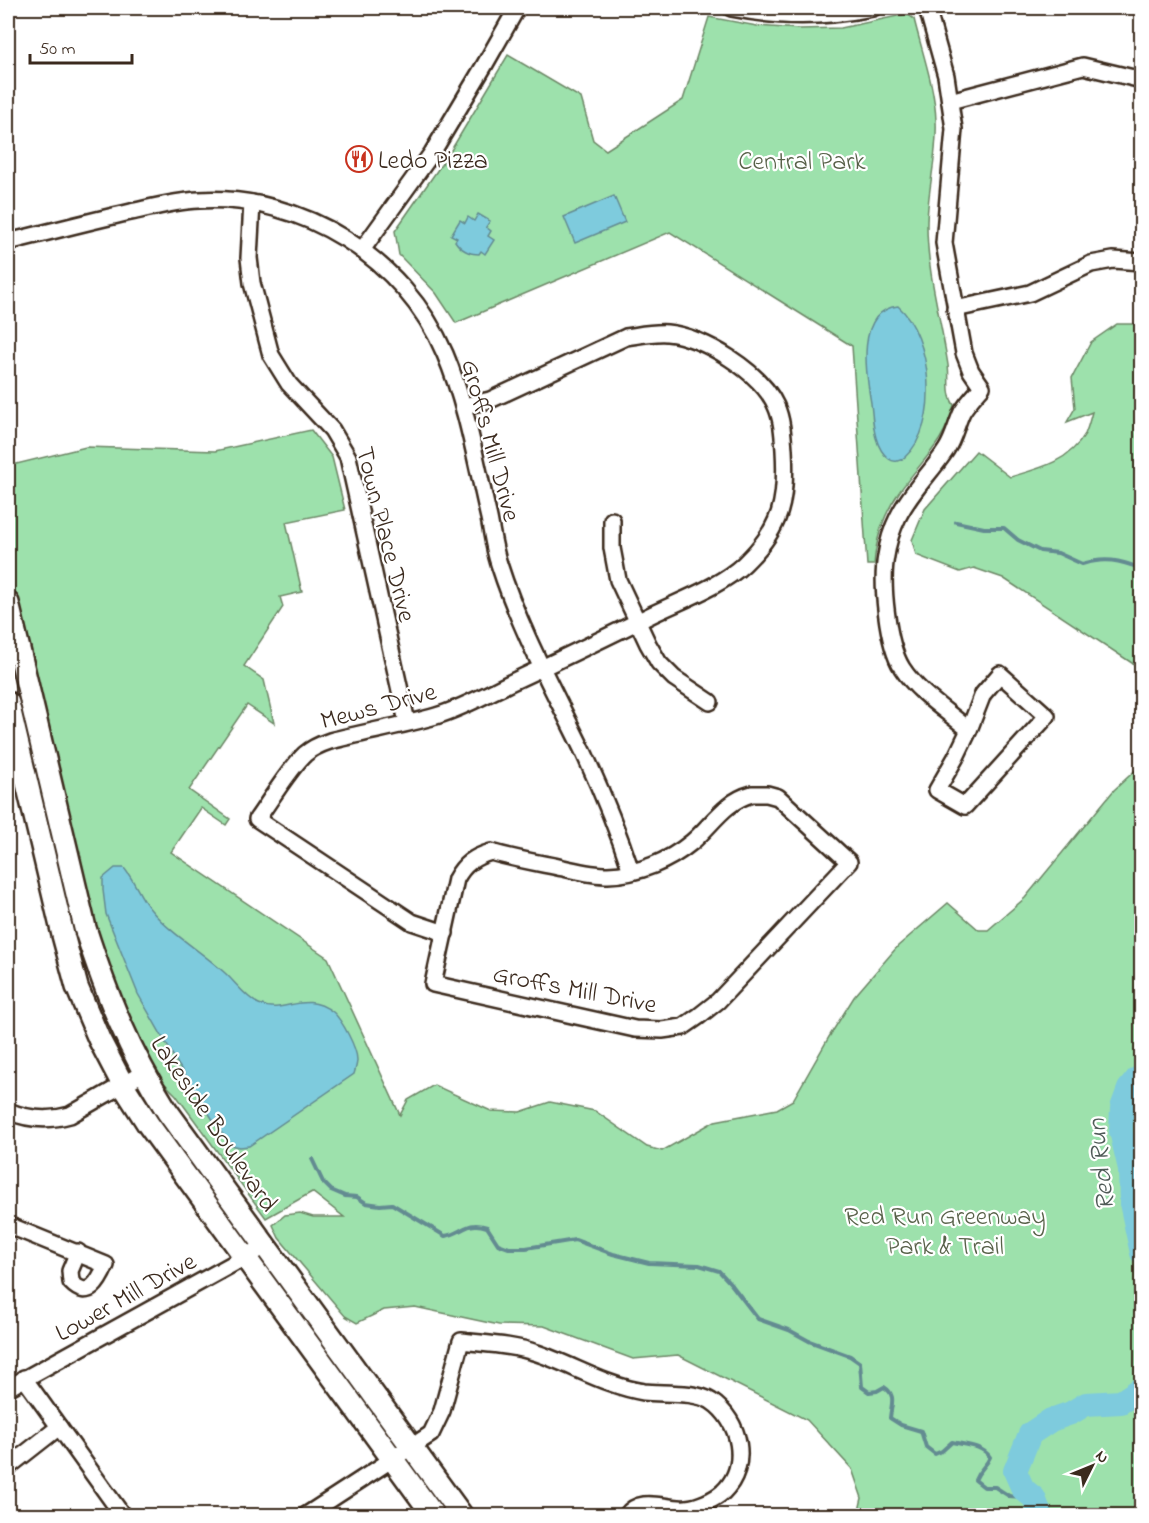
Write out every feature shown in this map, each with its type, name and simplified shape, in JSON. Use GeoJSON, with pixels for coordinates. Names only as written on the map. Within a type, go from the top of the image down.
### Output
{"type":"FeatureCollection","features":[{"type":"Feature","properties":{"kind":"main road","name":"Lakeside Boulevard"},"geometry":{"type":"LineString","coordinates":[[8,603],[85,928],[101,978],[143,1073],[167,1111],[462,1515]]}},
{"type":"Feature","properties":{"kind":"main road","name":"Lakeside Boulevard"},"geometry":{"type":"LineString","coordinates":[[8,703],[63,935],[78,987],[99,1039],[123,1085],[148,1124],[244,1257],[434,1515]]}},
{"type":"Feature","properties":{"kind":"street"},"geometry":{"type":"LineString","coordinates":[[362,250],[432,153],[517,8]]}},
{"type":"Feature","properties":{"kind":"street"},"geometry":{"type":"LineString","coordinates":[[730,8],[778,16],[813,16],[873,8]]}},
{"type":"Feature","properties":{"kind":"street"},"geometry":{"type":"LineString","coordinates":[[927,8],[945,76],[954,129],[954,152],[944,243],[964,354],[970,371],[982,387],[963,412],[955,435],[946,451],[907,502],[890,537],[885,559],[888,626],[893,649],[902,668],[916,686],[969,730]]}},
{"type":"Feature","properties":{"kind":"street"},"geometry":{"type":"LineString","coordinates":[[950,100],[1083,66],[1142,80]]}},
{"type":"Feature","properties":{"kind":"street","name":"Groffs Mill Drive"},"geometry":{"type":"LineString","coordinates":[[8,242],[170,203],[199,200],[252,203],[272,206],[332,230],[362,250],[396,281],[410,296],[428,322],[444,353],[464,406],[498,562],[513,604],[617,828],[631,871]]}},
{"type":"Feature","properties":{"kind":"street","name":"Town Place Drive"},"geometry":{"type":"LineString","coordinates":[[252,203],[249,258],[252,283],[271,356],[289,384],[332,430],[348,458],[407,723]]}},
{"type":"Feature","properties":{"kind":"street"},"geometry":{"type":"LineString","coordinates":[[956,309],[1030,293],[1091,264],[1113,260],[1142,262]]}},
{"type":"Feature","properties":{"kind":"street","name":"Mews Drive"},"geometry":{"type":"LineString","coordinates":[[445,933],[412,922],[257,819],[305,754],[316,747],[330,741],[436,716],[456,708],[638,622],[731,575],[763,543],[774,525],[782,505],[786,484],[782,427],[777,406],[766,389],[753,375],[712,348],[689,337],[667,333],[646,333],[626,338],[490,400],[464,406]]}},
{"type":"Feature","properties":{"kind":"street"},"geometry":{"type":"LineString","coordinates":[[612,520],[613,564],[618,580],[659,663],[674,678],[710,702]]}},
{"type":"Feature","properties":{"kind":"street"},"geometry":{"type":"LineString","coordinates":[[1000,674],[1047,716],[965,806],[937,790],[969,730],[983,694],[1000,674]]}},
{"type":"Feature","properties":{"kind":"street","name":"Groffs Mill Drive"},"geometry":{"type":"LineString","coordinates":[[752,794],[778,797],[849,862],[718,1001],[683,1027],[662,1030],[635,1029],[433,984],[456,879],[462,868],[479,855],[491,852],[588,873],[608,875],[631,871],[651,867],[682,851],[730,804],[741,797],[752,794]]}},
{"type":"Feature","properties":{"kind":"street"},"geometry":{"type":"LineString","coordinates":[[8,1111],[46,1120],[70,1115],[143,1073]]}},
{"type":"Feature","properties":{"kind":"street"},"geometry":{"type":"LineString","coordinates":[[8,1225],[78,1252]]}},
{"type":"Feature","properties":{"kind":"street","name":"Lower Mill Drive"},"geometry":{"type":"LineString","coordinates":[[8,1388],[265,1246]]}},
{"type":"Feature","properties":{"kind":"street"},"geometry":{"type":"LineString","coordinates":[[305,1515],[431,1434],[442,1411],[461,1341],[519,1348],[627,1389],[698,1396],[717,1406],[735,1430],[740,1443],[740,1457],[736,1470],[724,1491],[701,1504],[687,1508],[649,1503],[638,1506],[627,1515]]}},
{"type":"Feature","properties":{"kind":"street"},"geometry":{"type":"LineString","coordinates":[[24,1378],[123,1515]]}},
{"type":"Feature","properties":{"kind":"street"},"geometry":{"type":"LineString","coordinates":[[8,1467],[59,1427]]}},
{"type":"Feature","properties":{"kind":"green space","name":"Central Park"},"geometry":{"type":"Polygon","coordinates":[[[907,14],[914,19],[931,82],[935,108],[934,160],[927,212],[928,243],[948,365],[949,391],[954,405],[945,430],[932,451],[889,508],[879,536],[874,565],[867,565],[852,346],[670,232],[456,323],[436,293],[399,255],[395,231],[450,152],[508,55],[581,98],[593,140],[606,150],[683,100],[709,17],[757,26],[799,29],[841,28],[907,14]]]}},
{"type":"Feature","properties":{"kind":"green space"},"geometry":{"type":"Polygon","coordinates":[[[1117,324],[1141,324],[1141,669],[1003,578],[974,568],[960,572],[916,555],[912,540],[925,509],[976,451],[1010,477],[1052,463],[1062,458],[1078,444],[1086,432],[1092,412],[1067,422],[1075,408],[1072,378],[1091,342],[1117,324]]]}},
{"type":"Feature","properties":{"kind":"green space","name":"Red Run Greenway Park & Trail"},"geometry":{"type":"Polygon","coordinates":[[[311,430],[332,457],[345,510],[286,522],[302,592],[280,597],[283,607],[244,666],[264,680],[274,723],[247,705],[189,790],[230,819],[226,825],[201,808],[171,852],[328,958],[400,1115],[408,1100],[434,1085],[491,1111],[520,1112],[550,1102],[595,1111],[647,1147],[662,1151],[715,1121],[777,1109],[793,1100],[854,997],[898,946],[948,903],[979,930],[988,930],[1025,898],[1114,790],[1141,765],[1141,1515],[858,1515],[862,1498],[852,1469],[807,1420],[678,1355],[633,1359],[544,1326],[499,1325],[415,1307],[384,1310],[357,1323],[345,1316],[279,1238],[273,1225],[285,1215],[300,1213],[313,1217],[344,1217],[312,1192],[266,1218],[176,1095],[162,1081],[130,1024],[99,945],[8,565],[8,466],[86,447],[215,451],[311,430]]]}},
{"type":"Feature","properties":{"kind":"water"},"geometry":{"type":"Polygon","coordinates":[[[614,196],[625,222],[575,243],[564,217],[614,196]]]}},
{"type":"Feature","properties":{"kind":"water"},"geometry":{"type":"Polygon","coordinates":[[[478,214],[490,221],[486,227],[491,231],[488,236],[494,240],[485,254],[481,251],[479,254],[465,251],[455,241],[457,238],[451,235],[460,220],[465,223],[468,217],[474,221],[478,214]]]}},
{"type":"Feature","properties":{"kind":"water"},"geometry":{"type":"Polygon","coordinates":[[[898,306],[910,320],[925,359],[928,403],[924,424],[916,443],[905,457],[895,461],[889,459],[880,448],[873,425],[866,346],[869,331],[875,319],[884,310],[898,306]]]}},
{"type":"Feature","properties":{"kind":"water"},"geometry":{"type":"Polygon","coordinates":[[[115,868],[124,868],[147,905],[159,919],[216,965],[254,1001],[268,1007],[312,1003],[333,1012],[345,1028],[355,1049],[357,1060],[354,1074],[249,1146],[231,1145],[179,1066],[138,994],[106,914],[103,878],[115,868]]]}},
{"type":"Feature","properties":{"kind":"waterway"},"geometry":{"type":"LineString","coordinates":[[956,522],[984,528],[1004,528],[1018,540],[1040,551],[1058,553],[1082,564],[1112,560],[1142,569]]}},
{"type":"Feature","properties":{"kind":"waterway","name":"Red Run"},"geometry":{"type":"LineString","coordinates":[[1142,1077],[1137,1079],[1129,1089],[1122,1108],[1121,1131],[1130,1169],[1131,1203],[1142,1253]]}},
{"type":"Feature","properties":{"kind":"waterway"},"geometry":{"type":"LineString","coordinates":[[312,1159],[323,1182],[331,1190],[345,1196],[357,1197],[366,1203],[392,1204],[445,1236],[469,1226],[480,1225],[487,1227],[498,1244],[509,1248],[526,1248],[575,1240],[613,1254],[649,1263],[699,1265],[719,1271],[758,1319],[850,1356],[860,1363],[862,1387],[869,1392],[884,1387],[888,1390],[892,1397],[890,1418],[901,1425],[921,1431],[926,1447],[935,1454],[952,1442],[983,1450],[990,1457],[975,1480],[984,1487],[995,1487],[1009,1496],[1034,1498]]}},
{"type":"Feature","properties":{"kind":"waterway","name":"Red Run"},"geometry":{"type":"LineString","coordinates":[[1041,1516],[1034,1498],[1023,1489],[1015,1471],[1030,1434],[1051,1420],[1071,1413],[1086,1404],[1121,1402],[1142,1388]]}},
{"type":"Feature","properties":{"kind":"place","name":"Ledo Pizza"},"geometry":{"type":"Point","coordinates":[359,159]}}]}
